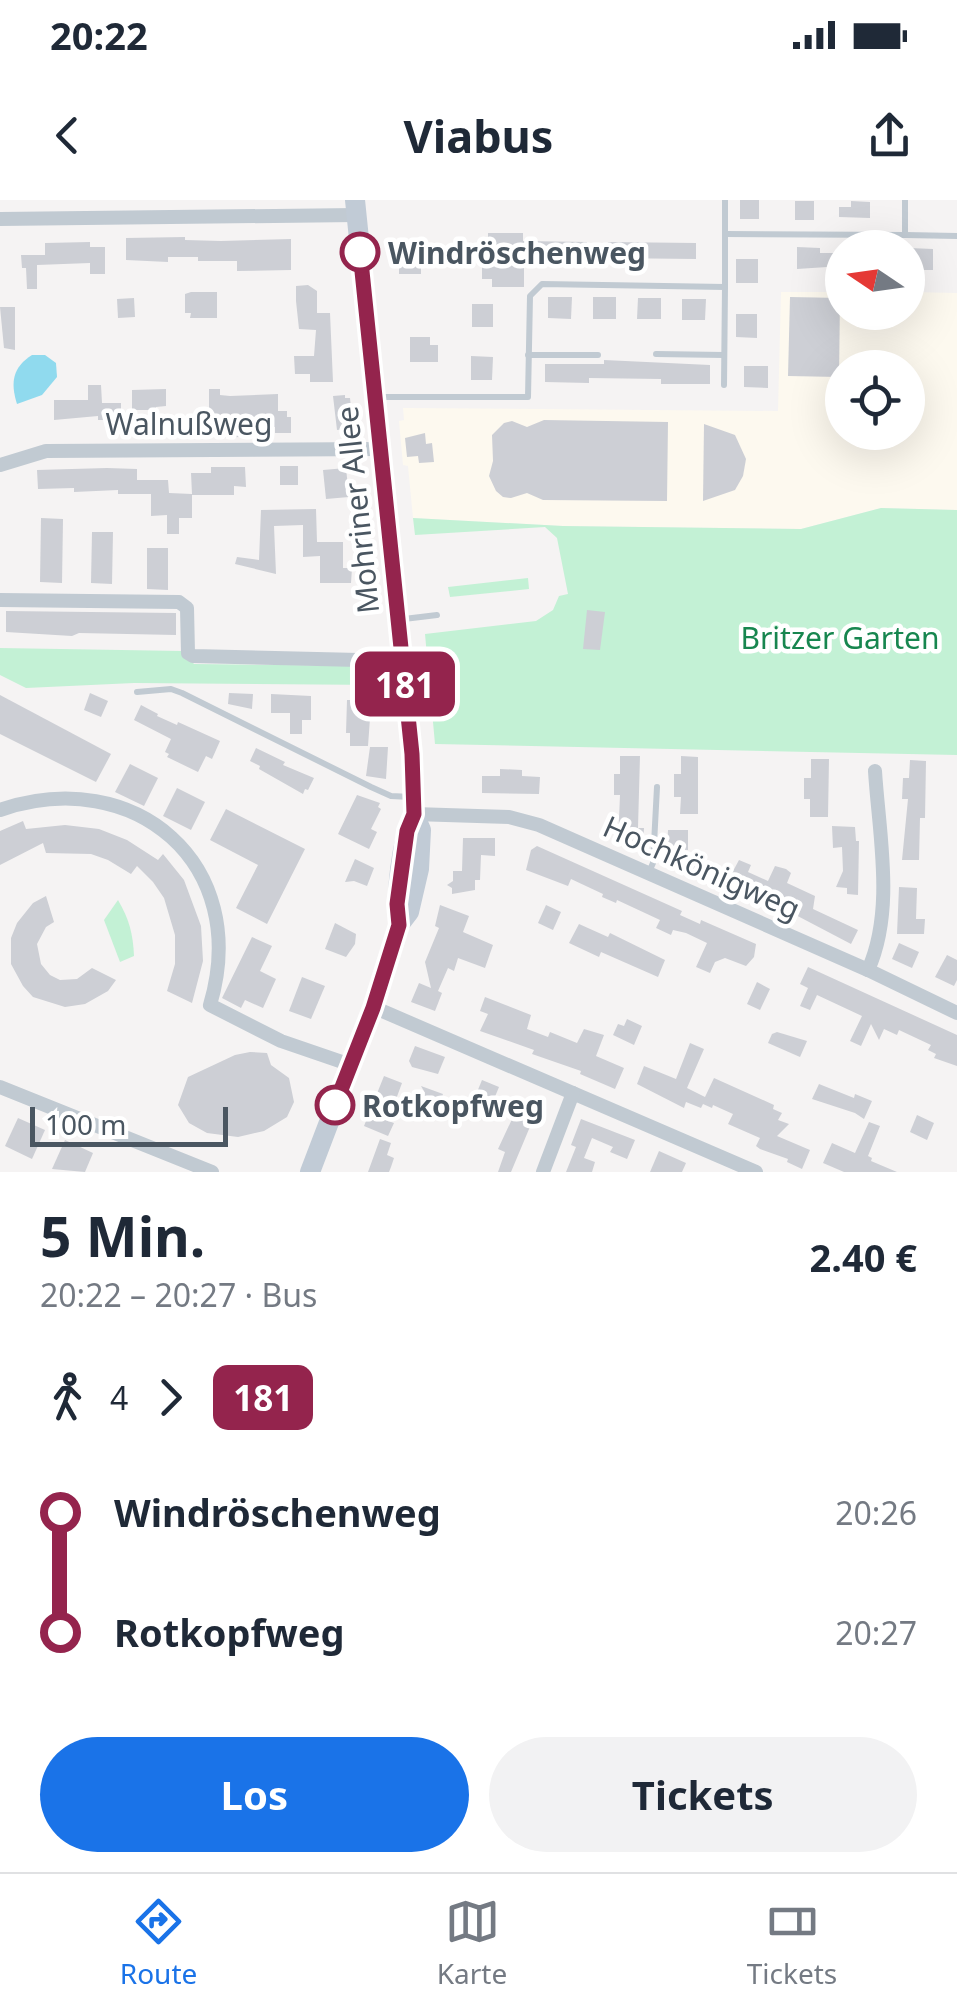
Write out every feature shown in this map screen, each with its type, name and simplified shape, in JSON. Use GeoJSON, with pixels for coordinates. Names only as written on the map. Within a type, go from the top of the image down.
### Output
{"type":"FeatureCollection","features":[{"type":"Feature","properties":{"kind":"main road","name":"Mohriner Allee"},"geometry":{"type":"LineString","coordinates":[[310,1172],[373,1008],[399,925],[410,912],[419,869],[421,830],[414,805],[355,207]]}},
{"type":"Feature","properties":{"kind":"street"},"geometry":{"type":"LineString","coordinates":[[0,219],[355,207]]}},
{"type":"Feature","properties":{"kind":"street","name":"Walnußweg"},"geometry":{"type":"LineString","coordinates":[[0,465],[46,452],[380,449]]}},
{"type":"Feature","properties":{"kind":"street"},"geometry":{"type":"LineString","coordinates":[[0,600],[178,602],[187,608],[188,653],[194,656],[364,661],[403,668]]}},
{"type":"Feature","properties":{"kind":"street"},"geometry":{"type":"LineString","coordinates":[[868,970],[880,938],[882,904],[875,771]]}},
{"type":"Feature","properties":{"kind":"street"},"geometry":{"type":"LineString","coordinates":[[0,810],[56,796],[112,802],[136,812],[168,835],[189,855],[213,904],[218,958],[210,1005],[281,1040],[351,1066]]}},
{"type":"Feature","properties":{"kind":"street","name":"Hochkönigweg"},"geometry":{"type":"LineString","coordinates":[[414,805],[524,820],[868,970],[957,1013]]}},
{"type":"Feature","properties":{"kind":"street"},"geometry":{"type":"LineString","coordinates":[[373,1008],[756,1172]]}},
{"type":"Feature","properties":{"kind":"street"},"geometry":{"type":"LineString","coordinates":[[0,1087],[212,1172]]}},
{"type":"Feature","properties":{"kind":"street"},"geometry":{"type":"LineString","coordinates":[[543,1172],[572,1093]]}},
{"type":"Feature","properties":{"kind":"lane"},"geometry":{"type":"LineString","coordinates":[[724,385],[726,200]]}},
{"type":"Feature","properties":{"kind":"lane"},"geometry":{"type":"LineString","coordinates":[[905,200],[905,230]]}},
{"type":"Feature","properties":{"kind":"lane"},"geometry":{"type":"LineString","coordinates":[[725,234],[825,235]]}},
{"type":"Feature","properties":{"kind":"lane"},"geometry":{"type":"LineString","coordinates":[[925,235],[957,236]]}},
{"type":"Feature","properties":{"kind":"lane"},"geometry":{"type":"LineString","coordinates":[[376,397],[528,397],[530,296],[542,284],[725,287]]}},
{"type":"Feature","properties":{"kind":"lane"},"geometry":{"type":"LineString","coordinates":[[528,354],[598,355]]}},
{"type":"Feature","properties":{"kind":"lane"},"geometry":{"type":"LineString","coordinates":[[656,354],[724,355]]}},
{"type":"Feature","properties":{"kind":"lane"},"geometry":{"type":"LineString","coordinates":[[398,619],[438,616]]}},
{"type":"Feature","properties":{"kind":"lane"},"geometry":{"type":"LineString","coordinates":[[137,692],[171,689],[182,693],[371,788],[414,805]]}},
{"type":"Feature","properties":{"kind":"lane"},"geometry":{"type":"LineString","coordinates":[[648,873],[653,862],[657,787]]}},
{"type":"Feature","properties":{"kind":"shaded area"},"geometry":{"type":"Polygon","coordinates":[[[781,292],[825,292],[825,330],[925,330],[925,292],[957,293],[957,510],[881,508],[801,529],[563,526],[413,518],[399,421],[404,420],[403,408],[778,411],[781,292]]]}},
{"type":"Feature","properties":{"kind":"green space","name":"Britzer Garten"},"geometry":{"type":"Polygon","coordinates":[[[881,508],[957,510],[957,755],[435,744],[425,634],[536,621],[553,610],[559,596],[568,594],[557,538],[545,527],[415,535],[413,518],[563,526],[801,529],[881,508]]]}},
{"type":"Feature","properties":{"kind":"green space"},"geometry":{"type":"Polygon","coordinates":[[[528,578],[529,589],[450,597],[448,587],[528,578]]]}},
{"type":"Feature","properties":{"kind":"green space"},"geometry":{"type":"Polygon","coordinates":[[[0,648],[182,651],[194,664],[381,666],[383,685],[134,683],[26,688],[0,675],[0,648]]]}},
{"type":"Feature","properties":{"kind":"green space"},"geometry":{"type":"Polygon","coordinates":[[[118,900],[130,926],[134,956],[120,962],[104,920],[118,900]]]}},
{"type":"Feature","properties":{"kind":"water"},"geometry":{"type":"Polygon","coordinates":[[[32,355],[45,355],[56,363],[57,377],[42,395],[17,404],[15,376],[32,355]]]}},
{"type":"Feature","properties":{"kind":"building"},"geometry":{"type":"Polygon","coordinates":[[[740,200],[759,200],[759,219],[740,219],[740,200]]]}},
{"type":"Feature","properties":{"kind":"building"},"geometry":{"type":"Polygon","coordinates":[[[795,201],[814,201],[814,220],[795,220],[795,201]]]}},
{"type":"Feature","properties":{"kind":"building"},"geometry":{"type":"Polygon","coordinates":[[[851,201],[870,202],[870,218],[839,217],[839,207],[851,207],[851,201]]]}},
{"type":"Feature","properties":{"kind":"building"},"geometry":{"type":"Polygon","coordinates":[[[488,233],[523,233],[523,241],[587,242],[586,261],[524,259],[524,287],[492,287],[492,279],[482,279],[482,259],[488,259],[488,233]]]}},
{"type":"Feature","properties":{"kind":"building"},"geometry":{"type":"Polygon","coordinates":[[[126,238],[221,241],[291,239],[291,270],[237,271],[237,261],[198,261],[198,257],[168,257],[168,262],[126,260],[126,238]]]}},
{"type":"Feature","properties":{"kind":"building"},"geometry":{"type":"Polygon","coordinates":[[[90,242],[90,247],[105,247],[105,274],[90,274],[90,263],[37,265],[37,289],[27,289],[21,255],[45,255],[45,243],[90,242]]]}},
{"type":"Feature","properties":{"kind":"building"},"geometry":{"type":"Polygon","coordinates":[[[608,242],[696,243],[696,259],[607,258],[608,242]]]}},
{"type":"Feature","properties":{"kind":"building"},"geometry":{"type":"Polygon","coordinates":[[[797,247],[820,248],[820,253],[825,253],[825,267],[797,269],[797,247]]]}},
{"type":"Feature","properties":{"kind":"building"},"geometry":{"type":"Polygon","coordinates":[[[399,248],[421,248],[421,274],[399,274],[399,248]]]}},
{"type":"Feature","properties":{"kind":"building"},"geometry":{"type":"Polygon","coordinates":[[[925,249],[933,249],[933,270],[925,270],[925,249]]]}},
{"type":"Feature","properties":{"kind":"building"},"geometry":{"type":"Polygon","coordinates":[[[736,259],[758,259],[758,283],[736,283],[736,259]]]}},
{"type":"Feature","properties":{"kind":"building"},"geometry":{"type":"Polygon","coordinates":[[[308,285],[317,291],[317,313],[330,313],[333,382],[310,382],[310,374],[295,374],[294,356],[314,356],[316,330],[299,329],[296,301],[296,286],[308,285]]]}},
{"type":"Feature","properties":{"kind":"building"},"geometry":{"type":"Polygon","coordinates":[[[217,292],[217,318],[190,318],[191,313],[185,313],[185,294],[217,292]]]}},
{"type":"Feature","properties":{"kind":"building"},"geometry":{"type":"Polygon","coordinates":[[[548,297],[572,297],[571,319],[548,318],[548,297]]]}},
{"type":"Feature","properties":{"kind":"building"},"geometry":{"type":"Polygon","coordinates":[[[593,297],[616,297],[616,319],[593,319],[593,297]]]}},
{"type":"Feature","properties":{"kind":"building"},"geometry":{"type":"Polygon","coordinates":[[[790,297],[825,298],[825,330],[840,330],[839,350],[825,350],[825,377],[788,376],[790,297]]]}},
{"type":"Feature","properties":{"kind":"building"},"geometry":{"type":"Polygon","coordinates":[[[134,298],[135,317],[118,318],[117,299],[134,298]]]}},
{"type":"Feature","properties":{"kind":"building"},"geometry":{"type":"Polygon","coordinates":[[[638,298],[661,298],[661,319],[637,319],[638,298]]]}},
{"type":"Feature","properties":{"kind":"building"},"geometry":{"type":"Polygon","coordinates":[[[682,299],[706,299],[705,320],[682,320],[682,299]]]}},
{"type":"Feature","properties":{"kind":"building"},"geometry":{"type":"Polygon","coordinates":[[[472,304],[493,304],[493,327],[472,327],[472,304]]]}},
{"type":"Feature","properties":{"kind":"building"},"geometry":{"type":"Polygon","coordinates":[[[0,307],[15,307],[15,350],[4,348],[0,307]]]}},
{"type":"Feature","properties":{"kind":"building"},"geometry":{"type":"Polygon","coordinates":[[[736,314],[757,314],[757,338],[736,337],[736,314]]]}},
{"type":"Feature","properties":{"kind":"building"},"geometry":{"type":"Polygon","coordinates":[[[410,337],[430,337],[430,345],[438,345],[438,362],[410,362],[410,337]]]}},
{"type":"Feature","properties":{"kind":"building"},"geometry":{"type":"Polygon","coordinates":[[[471,356],[493,357],[492,380],[471,380],[471,356]]]}},
{"type":"Feature","properties":{"kind":"building"},"geometry":{"type":"Polygon","coordinates":[[[604,360],[710,365],[710,384],[589,378],[589,383],[545,382],[545,364],[604,364],[604,360]]]}},
{"type":"Feature","properties":{"kind":"building"},"geometry":{"type":"Polygon","coordinates":[[[744,366],[768,366],[768,388],[744,387],[744,366]]]}},
{"type":"Feature","properties":{"kind":"building"},"geometry":{"type":"Polygon","coordinates":[[[88,385],[101,385],[102,403],[121,403],[121,420],[98,420],[98,416],[54,420],[54,400],[88,400],[88,385]]]}},
{"type":"Feature","properties":{"kind":"building"},"geometry":{"type":"Polygon","coordinates":[[[166,389],[166,406],[132,410],[132,390],[166,389]]]}},
{"type":"Feature","properties":{"kind":"building"},"geometry":{"type":"Polygon","coordinates":[[[209,389],[220,389],[220,395],[230,396],[278,394],[278,411],[287,411],[287,417],[291,417],[291,433],[275,433],[275,427],[258,426],[239,428],[239,437],[225,438],[225,432],[189,433],[189,416],[209,416],[209,389]]]}},
{"type":"Feature","properties":{"kind":"building"},"geometry":{"type":"Polygon","coordinates":[[[333,396],[350,398],[353,428],[337,430],[333,396]]]}},
{"type":"Feature","properties":{"kind":"building"},"geometry":{"type":"Polygon","coordinates":[[[544,420],[668,422],[667,501],[543,500],[527,493],[503,497],[489,476],[492,435],[504,423],[512,421],[527,427],[544,420]]]}},
{"type":"Feature","properties":{"kind":"building"},"geometry":{"type":"Polygon","coordinates":[[[704,424],[735,435],[746,459],[735,490],[703,501],[704,424]]]}},
{"type":"Feature","properties":{"kind":"building"},"geometry":{"type":"Polygon","coordinates":[[[425,433],[426,444],[432,443],[434,462],[419,463],[418,456],[407,457],[405,438],[425,433]]]}},
{"type":"Feature","properties":{"kind":"building"},"geometry":{"type":"Polygon","coordinates":[[[280,466],[298,466],[298,485],[280,485],[280,466]]]}},
{"type":"Feature","properties":{"kind":"building"},"geometry":{"type":"Polygon","coordinates":[[[211,467],[245,467],[246,487],[234,486],[234,495],[192,495],[192,518],[179,518],[179,534],[167,534],[167,515],[151,516],[151,494],[38,489],[37,470],[107,468],[137,469],[137,480],[168,480],[169,493],[192,494],[191,473],[211,473],[211,467]]]}},
{"type":"Feature","properties":{"kind":"building"},"geometry":{"type":"Polygon","coordinates":[[[346,468],[349,497],[326,499],[323,470],[346,468]]]}},
{"type":"Feature","properties":{"kind":"building"},"geometry":{"type":"Polygon","coordinates":[[[316,509],[317,542],[343,542],[343,568],[352,568],[351,583],[320,583],[320,556],[303,557],[303,525],[274,526],[276,574],[235,564],[237,557],[259,560],[261,510],[316,509]]]}},
{"type":"Feature","properties":{"kind":"building"},"geometry":{"type":"Polygon","coordinates":[[[41,518],[63,519],[62,583],[40,582],[41,518]]]}},
{"type":"Feature","properties":{"kind":"building"},"geometry":{"type":"Polygon","coordinates":[[[92,532],[113,532],[112,584],[91,583],[92,532]]]}},
{"type":"Feature","properties":{"kind":"building"},"geometry":{"type":"Polygon","coordinates":[[[147,548],[168,548],[168,590],[147,589],[147,548]]]}},
{"type":"Feature","properties":{"kind":"building"},"geometry":{"type":"Polygon","coordinates":[[[587,610],[605,612],[600,650],[583,649],[587,610]]]}},
{"type":"Feature","properties":{"kind":"building"},"geometry":{"type":"Polygon","coordinates":[[[6,611],[176,613],[176,635],[6,632],[6,611]]]}},
{"type":"Feature","properties":{"kind":"building"},"geometry":{"type":"Polygon","coordinates":[[[353,691],[372,691],[368,746],[350,746],[350,733],[346,733],[347,700],[353,700],[353,691]]]}},
{"type":"Feature","properties":{"kind":"building"},"geometry":{"type":"Polygon","coordinates":[[[90,693],[108,701],[101,717],[84,710],[90,693]]]}},
{"type":"Feature","properties":{"kind":"building"},"geometry":{"type":"Polygon","coordinates":[[[229,693],[253,694],[252,709],[228,704],[229,693]]]}},
{"type":"Feature","properties":{"kind":"building"},"geometry":{"type":"Polygon","coordinates":[[[271,694],[311,696],[311,720],[302,720],[302,734],[290,734],[290,713],[271,713],[271,694]]]}},
{"type":"Feature","properties":{"kind":"building"},"geometry":{"type":"Polygon","coordinates":[[[0,695],[111,754],[96,782],[0,734],[0,695]]]}},
{"type":"Feature","properties":{"kind":"building"},"geometry":{"type":"Polygon","coordinates":[[[141,705],[157,716],[220,741],[212,759],[206,756],[198,772],[167,757],[165,752],[171,739],[134,720],[141,705]]]}},
{"type":"Feature","properties":{"kind":"building"},"geometry":{"type":"Polygon","coordinates":[[[370,747],[388,747],[386,779],[366,776],[370,747]]]}},
{"type":"Feature","properties":{"kind":"building"},"geometry":{"type":"Polygon","coordinates":[[[256,748],[314,778],[308,790],[303,794],[259,769],[250,761],[256,748]]]}},
{"type":"Feature","properties":{"kind":"building"},"geometry":{"type":"Polygon","coordinates":[[[620,756],[640,756],[638,828],[644,828],[643,845],[618,844],[620,795],[614,795],[614,774],[620,774],[620,756]]]}},
{"type":"Feature","properties":{"kind":"building"},"geometry":{"type":"Polygon","coordinates":[[[681,756],[698,757],[698,814],[680,814],[681,797],[674,797],[674,774],[681,774],[681,756]]]}},
{"type":"Feature","properties":{"kind":"building"},"geometry":{"type":"Polygon","coordinates":[[[811,759],[829,759],[828,817],[810,817],[810,799],[804,799],[804,778],[811,778],[811,759]]]}},
{"type":"Feature","properties":{"kind":"building"},"geometry":{"type":"Polygon","coordinates":[[[910,760],[926,761],[925,818],[920,818],[919,860],[902,860],[908,799],[902,799],[903,778],[909,778],[910,760]]]}},
{"type":"Feature","properties":{"kind":"building"},"geometry":{"type":"Polygon","coordinates":[[[130,764],[158,778],[144,806],[115,792],[130,764]]]}},
{"type":"Feature","properties":{"kind":"building"},"geometry":{"type":"Polygon","coordinates":[[[500,769],[522,770],[522,776],[540,777],[539,794],[482,793],[482,776],[500,776],[500,769]]]}},
{"type":"Feature","properties":{"kind":"building"},"geometry":{"type":"Polygon","coordinates":[[[177,788],[205,802],[191,830],[163,816],[177,788]]]}},
{"type":"Feature","properties":{"kind":"building"},"geometry":{"type":"Polygon","coordinates":[[[357,795],[380,803],[371,829],[377,832],[369,849],[338,834],[357,795]]]}},
{"type":"Feature","properties":{"kind":"building"},"geometry":{"type":"Polygon","coordinates":[[[226,809],[305,849],[267,924],[236,908],[258,865],[210,840],[226,809]]]}},
{"type":"Feature","properties":{"kind":"building"},"geometry":{"type":"Polygon","coordinates":[[[23,821],[26,829],[65,825],[99,829],[127,840],[158,860],[163,854],[184,880],[201,926],[203,961],[192,1003],[167,991],[175,964],[175,935],[164,898],[153,882],[137,866],[131,874],[91,854],[46,853],[43,843],[0,865],[0,831],[23,821]]]}},
{"type":"Feature","properties":{"kind":"building"},"geometry":{"type":"Polygon","coordinates":[[[832,826],[855,827],[859,841],[858,895],[836,887],[843,871],[842,847],[833,848],[832,826]]]}},
{"type":"Feature","properties":{"kind":"building"},"geometry":{"type":"Polygon","coordinates":[[[668,830],[688,830],[688,850],[667,849],[668,830]]]}},
{"type":"Feature","properties":{"kind":"building"},"geometry":{"type":"Polygon","coordinates":[[[463,838],[495,838],[495,856],[481,855],[480,880],[475,880],[475,890],[452,894],[447,885],[453,881],[453,871],[462,871],[463,838]]]}},
{"type":"Feature","properties":{"kind":"building"},"geometry":{"type":"Polygon","coordinates":[[[537,846],[682,911],[680,915],[700,924],[701,920],[756,944],[754,957],[746,966],[725,958],[715,962],[710,973],[696,967],[707,943],[686,933],[673,930],[671,935],[656,928],[660,920],[602,897],[603,894],[571,879],[568,886],[526,870],[531,850],[537,846]]]}},
{"type":"Feature","properties":{"kind":"building"},"geometry":{"type":"Polygon","coordinates":[[[689,858],[732,873],[739,860],[751,865],[748,872],[768,881],[775,866],[786,869],[791,873],[787,883],[815,896],[813,909],[858,930],[851,944],[790,912],[792,908],[768,899],[756,887],[751,898],[684,869],[689,858]]]}},
{"type":"Feature","properties":{"kind":"building"},"geometry":{"type":"Polygon","coordinates":[[[355,859],[374,868],[367,886],[345,882],[355,859]]]}},
{"type":"Feature","properties":{"kind":"building"},"geometry":{"type":"Polygon","coordinates":[[[899,887],[917,888],[916,919],[925,919],[924,934],[897,934],[899,887]]]}},
{"type":"Feature","properties":{"kind":"building"},"geometry":{"type":"Polygon","coordinates":[[[46,896],[54,922],[46,927],[37,944],[41,964],[50,975],[60,980],[77,979],[92,968],[116,980],[108,991],[85,1004],[65,1007],[33,997],[11,964],[11,938],[17,923],[33,903],[46,896]]]}},
{"type":"Feature","properties":{"kind":"building"},"geometry":{"type":"Polygon","coordinates":[[[440,905],[469,916],[463,932],[493,945],[485,968],[458,958],[454,971],[448,968],[435,1011],[411,1002],[419,983],[431,988],[425,962],[439,928],[435,926],[440,905]]]}},
{"type":"Feature","properties":{"kind":"building"},"geometry":{"type":"Polygon","coordinates":[[[546,905],[561,912],[553,930],[538,923],[546,905]]]}},
{"type":"Feature","properties":{"kind":"building"},"geometry":{"type":"Polygon","coordinates":[[[335,923],[356,934],[355,944],[346,957],[325,949],[335,923]]]}},
{"type":"Feature","properties":{"kind":"building"},"geometry":{"type":"Polygon","coordinates":[[[579,924],[608,937],[610,933],[665,960],[658,977],[601,952],[599,957],[569,943],[579,924]]]}},
{"type":"Feature","properties":{"kind":"building"},"geometry":{"type":"Polygon","coordinates":[[[252,937],[272,946],[260,971],[276,979],[263,1008],[245,1000],[241,1008],[222,998],[252,937]]]}},
{"type":"Feature","properties":{"kind":"building"},"geometry":{"type":"Polygon","coordinates":[[[899,943],[919,952],[912,968],[892,959],[899,943]]]}},
{"type":"Feature","properties":{"kind":"building"},"geometry":{"type":"Polygon","coordinates":[[[947,955],[957,960],[954,986],[935,977],[947,955]]]}},
{"type":"Feature","properties":{"kind":"building"},"geometry":{"type":"Polygon","coordinates":[[[808,967],[957,1035],[957,1066],[934,1058],[936,1054],[928,1050],[931,1045],[899,1030],[897,1035],[884,1029],[879,1040],[871,1024],[861,1046],[850,1041],[862,1016],[817,995],[810,1010],[800,1006],[808,988],[800,984],[808,967]]]}},
{"type":"Feature","properties":{"kind":"building"},"geometry":{"type":"Polygon","coordinates":[[[302,977],[325,986],[311,1019],[289,1011],[302,977]]]}},
{"type":"Feature","properties":{"kind":"building"},"geometry":{"type":"Polygon","coordinates":[[[757,982],[770,989],[760,1010],[747,1004],[757,982]]]}},
{"type":"Feature","properties":{"kind":"building"},"geometry":{"type":"Polygon","coordinates":[[[485,997],[531,1015],[527,1029],[548,1037],[550,1032],[577,1043],[584,1029],[604,1035],[596,1056],[624,1068],[615,1089],[580,1074],[581,1071],[532,1054],[534,1050],[480,1031],[488,1014],[480,1011],[485,997]]]}},
{"type":"Feature","properties":{"kind":"building"},"geometry":{"type":"Polygon","coordinates":[[[627,1019],[642,1026],[634,1045],[613,1035],[618,1024],[624,1026],[627,1019]]]}},
{"type":"Feature","properties":{"kind":"building"},"geometry":{"type":"Polygon","coordinates":[[[777,1032],[807,1041],[800,1057],[768,1043],[777,1032]]]}},
{"type":"Feature","properties":{"kind":"building"},"geometry":{"type":"Polygon","coordinates":[[[690,1043],[704,1049],[687,1088],[705,1097],[714,1078],[774,1105],[773,1109],[782,1113],[778,1120],[789,1124],[777,1136],[810,1150],[802,1169],[787,1162],[788,1159],[760,1149],[756,1146],[760,1138],[728,1124],[733,1114],[713,1105],[712,1108],[703,1104],[701,1108],[686,1102],[684,1108],[637,1084],[644,1066],[676,1079],[690,1043]]]}},
{"type":"Feature","properties":{"kind":"building"},"geometry":{"type":"Polygon","coordinates":[[[415,1046],[445,1057],[438,1074],[412,1067],[409,1061],[415,1046]]]}},
{"type":"Feature","properties":{"kind":"building"},"geometry":{"type":"Polygon","coordinates":[[[250,1052],[267,1053],[271,1065],[289,1078],[294,1102],[287,1117],[264,1131],[238,1137],[207,1133],[189,1123],[178,1105],[188,1077],[250,1052]]]}},
{"type":"Feature","properties":{"kind":"building"},"geometry":{"type":"Polygon","coordinates":[[[384,1076],[402,1083],[388,1121],[394,1123],[388,1136],[364,1126],[384,1076]]]}},
{"type":"Feature","properties":{"kind":"building"},"geometry":{"type":"Polygon","coordinates":[[[482,1080],[499,1087],[492,1104],[475,1097],[482,1080]]]}},
{"type":"Feature","properties":{"kind":"building"},"geometry":{"type":"Polygon","coordinates":[[[819,1084],[872,1101],[864,1119],[812,1099],[819,1084]]]}},
{"type":"Feature","properties":{"kind":"building"},"geometry":{"type":"Polygon","coordinates":[[[421,1086],[443,1094],[435,1115],[418,1109],[425,1093],[421,1086]]]}},
{"type":"Feature","properties":{"kind":"building"},"geometry":{"type":"Polygon","coordinates":[[[520,1102],[537,1110],[511,1172],[498,1172],[505,1152],[498,1149],[520,1102]]]}},
{"type":"Feature","properties":{"kind":"building"},"geometry":{"type":"Polygon","coordinates":[[[917,1115],[934,1123],[927,1140],[910,1132],[917,1115]]]}},
{"type":"Feature","properties":{"kind":"building"},"geometry":{"type":"Polygon","coordinates":[[[18,1118],[45,1130],[32,1159],[5,1146],[18,1118]]]}},
{"type":"Feature","properties":{"kind":"building"},"geometry":{"type":"Polygon","coordinates":[[[581,1119],[635,1140],[627,1159],[610,1152],[613,1147],[592,1138],[584,1158],[595,1162],[592,1172],[566,1172],[581,1119]]]}},
{"type":"Feature","properties":{"kind":"building"},"geometry":{"type":"Polygon","coordinates":[[[869,1122],[880,1126],[868,1156],[897,1172],[844,1172],[823,1163],[832,1143],[855,1153],[869,1122]]]}},
{"type":"Feature","properties":{"kind":"building"},"geometry":{"type":"Polygon","coordinates":[[[380,1139],[391,1143],[387,1155],[394,1158],[391,1167],[389,1172],[368,1172],[380,1139]]]}},
{"type":"Feature","properties":{"kind":"building"},"geometry":{"type":"Polygon","coordinates":[[[65,1140],[93,1153],[85,1172],[52,1169],[65,1140]]]}},
{"type":"Feature","properties":{"kind":"building"},"geometry":{"type":"Polygon","coordinates":[[[659,1151],[686,1163],[682,1172],[650,1172],[659,1151]]]}},
{"type":"Feature","properties":{"kind":"bus line","name":"181"},"geometry":{"type":"LineString","coordinates":[[335,1105],[373,1008],[399,925],[397,904],[407,831],[414,814],[412,754],[360,252]]}},
{"type":"Feature","properties":{"kind":"place","name":"Windröschenweg"},"geometry":{"type":"Point","coordinates":[360,252]}},
{"type":"Feature","properties":{"kind":"place","name":"Rotkopfweg"},"geometry":{"type":"Point","coordinates":[335,1105]}}]}
